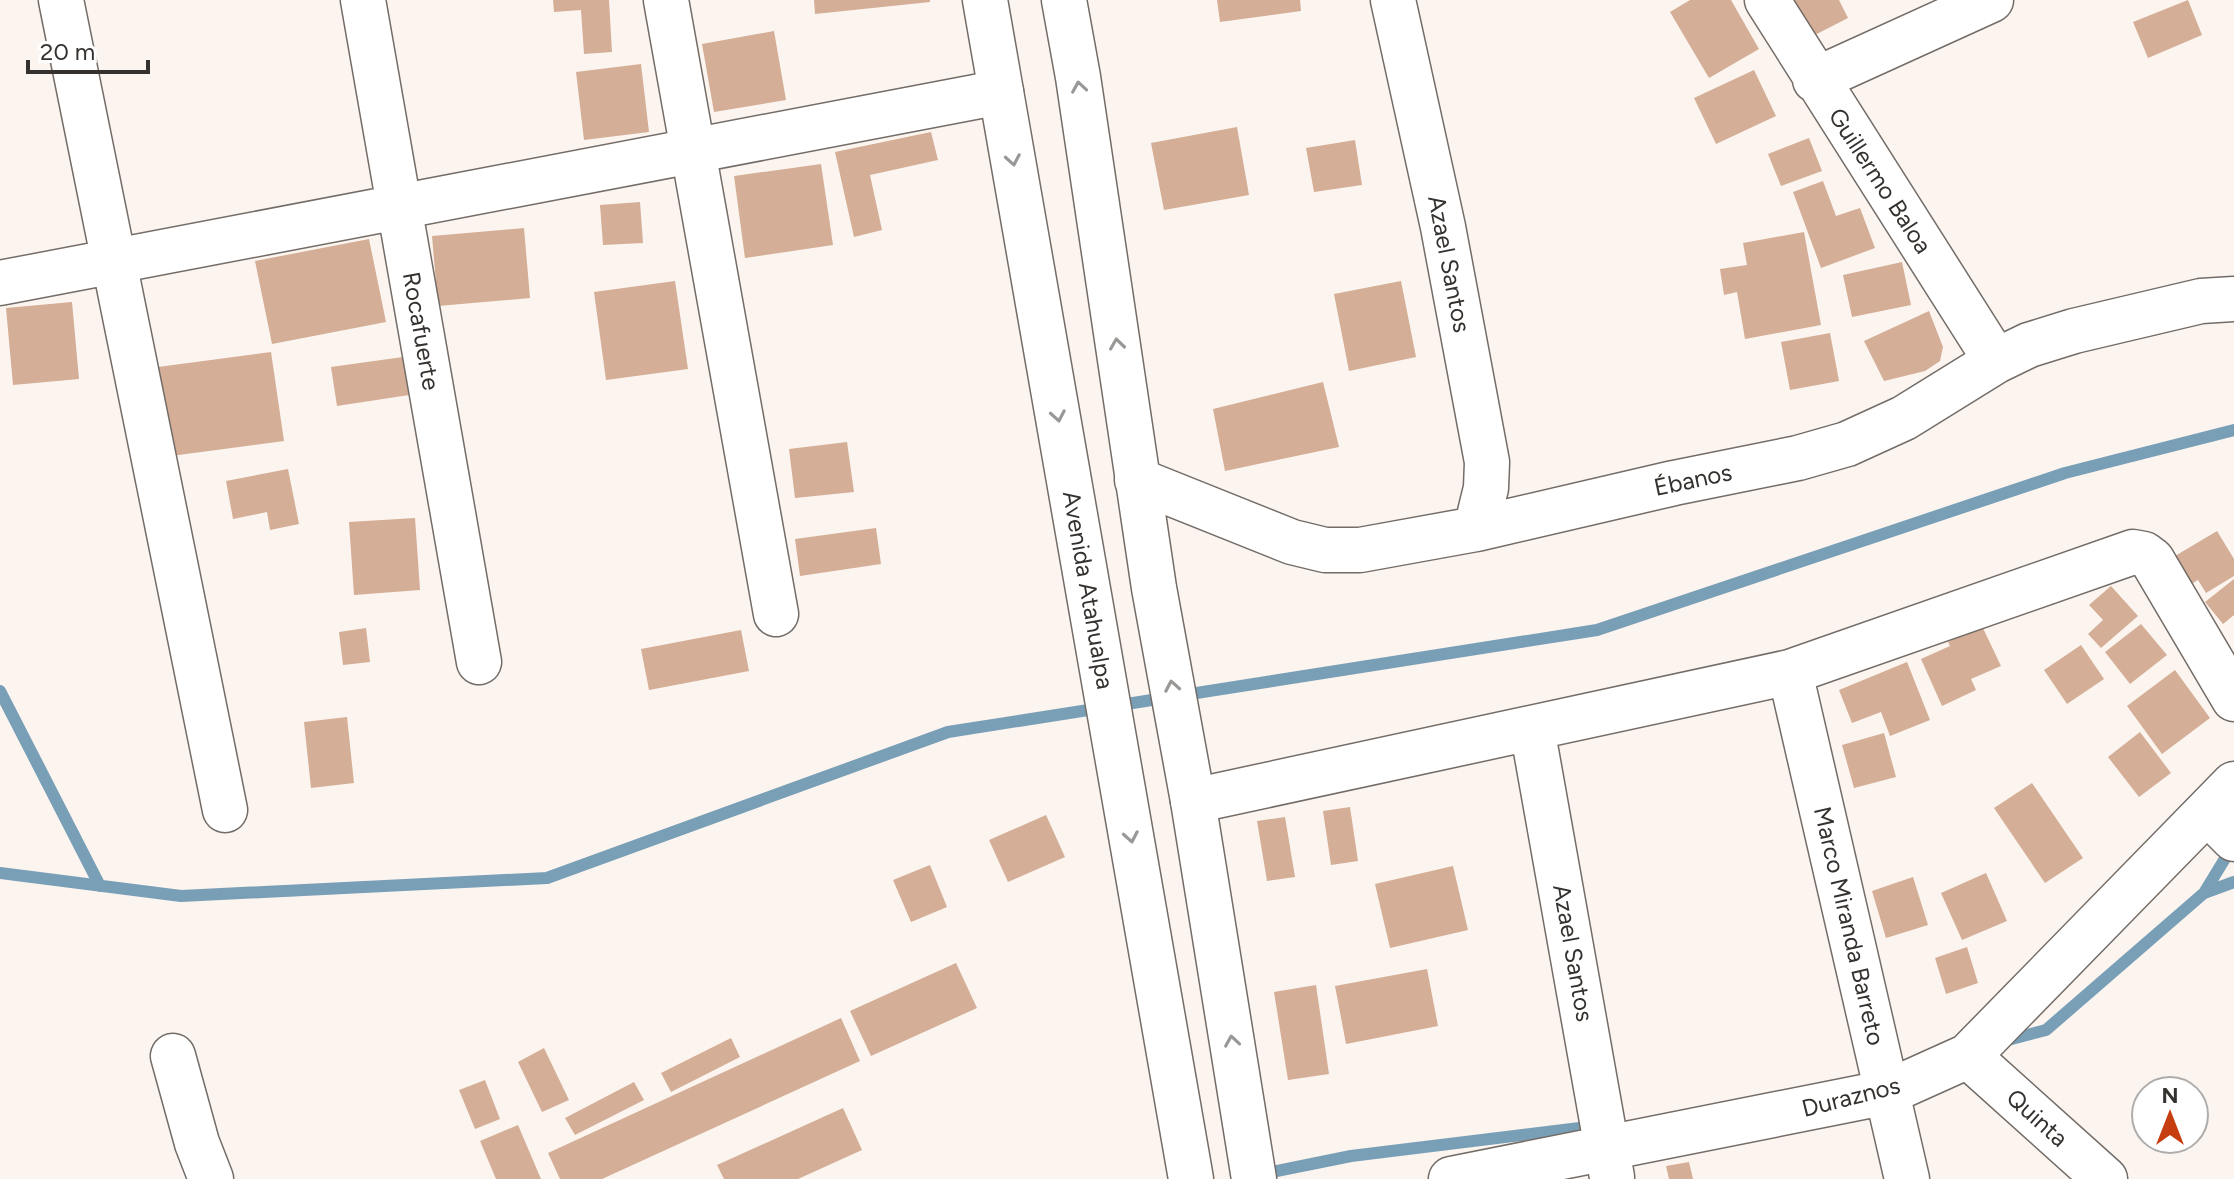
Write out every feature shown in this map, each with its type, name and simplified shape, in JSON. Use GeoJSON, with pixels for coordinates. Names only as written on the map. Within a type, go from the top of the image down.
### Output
{"type":"FeatureCollection","features":[{"type":"Feature","properties":{"kind":"main road"},"geometry":{"type":"LineString","coordinates":[[61,0],[225,810]]}},
{"type":"Feature","properties":{"kind":"main road","name":"Rocafuerte"},"geometry":{"type":"LineString","coordinates":[[363,0],[479,662]]}},
{"type":"Feature","properties":{"kind":"main road"},"geometry":{"type":"LineString","coordinates":[[666,0],[776,614]]}},
{"type":"Feature","properties":{"kind":"main road","name":"Avenida Atahualpa"},"geometry":{"type":"LineString","coordinates":[[985,0],[1191,1179]]}},
{"type":"Feature","properties":{"kind":"main road"},"geometry":{"type":"LineString","coordinates":[[1064,0],[1154,588],[1254,1179]]}},
{"type":"Feature","properties":{"kind":"main road","name":"Azael Santos"},"geometry":{"type":"LineString","coordinates":[[1393,0],[1443,227],[1487,462],[1486,488],[1476,529]]}},
{"type":"Feature","properties":{"kind":"main road","name":"Guillermo Baloa"},"geometry":{"type":"LineString","coordinates":[[1767,0],[1996,361]]}},
{"type":"Feature","properties":{"kind":"main road"},"geometry":{"type":"LineString","coordinates":[[1815,80],[1991,0]]}},
{"type":"Feature","properties":{"kind":"main road"},"geometry":{"type":"LineString","coordinates":[[0,283],[1001,92]]}},
{"type":"Feature","properties":{"kind":"main road","name":"Ébanos"},"geometry":{"type":"LineString","coordinates":[[1137,480],[1292,542],[1325,550],[1360,550],[1476,529],[1798,458],[1847,444],[1904,418],[1996,361],[2029,345],[2074,331],[2201,301],[2234,299]]}},
{"type":"Feature","properties":{"kind":"main road"},"geometry":{"type":"LineString","coordinates":[[1189,782],[1532,728],[1790,672],[2133,552],[2144,554],[2152,560],[2234,699]]}},
{"type":"Feature","properties":{"kind":"main road","name":"Marco Miranda Barreto"},"geometry":{"type":"LineString","coordinates":[[1790,672],[1907,1179]]}},
{"type":"Feature","properties":{"kind":"main road","name":"Azael Santos"},"geometry":{"type":"LineString","coordinates":[[1532,728],[1610,1164]]}},
{"type":"Feature","properties":{"kind":"main road","name":"Duraznos"},"geometry":{"type":"LineString","coordinates":[[1451,1179],[1610,1164],[1888,1092],[1968,1056],[2225,812]]}},
{"type":"Feature","properties":{"kind":"main road"},"geometry":{"type":"LineString","coordinates":[[173,1056],[197,1143],[211,1179]]}},
{"type":"Feature","properties":{"kind":"main road","name":"Quinta"},"geometry":{"type":"LineString","coordinates":[[1968,1056],[2105,1179]]}},
{"type":"Feature","properties":{"kind":"building"},"geometry":{"type":"Polygon","coordinates":[[[553,0],[609,0],[612,52],[584,54],[581,10],[554,12],[553,0]]]}},
{"type":"Feature","properties":{"kind":"building"},"geometry":{"type":"Polygon","coordinates":[[[814,0],[930,0],[930,2],[815,14],[814,0]]]}},
{"type":"Feature","properties":{"kind":"building"},"geometry":{"type":"Polygon","coordinates":[[[1217,0],[1300,0],[1301,11],[1220,22],[1217,0]]]}},
{"type":"Feature","properties":{"kind":"building"},"geometry":{"type":"Polygon","coordinates":[[[1690,0],[1731,0],[1759,49],[1709,78],[1670,12],[1690,0]]]}},
{"type":"Feature","properties":{"kind":"building"},"geometry":{"type":"Polygon","coordinates":[[[1785,0],[1839,0],[1848,18],[1805,40],[1785,0]]]}},
{"type":"Feature","properties":{"kind":"building"},"geometry":{"type":"Polygon","coordinates":[[[2188,0],[2202,35],[2148,58],[2133,22],[2188,0]]]}},
{"type":"Feature","properties":{"kind":"building"},"geometry":{"type":"Polygon","coordinates":[[[774,31],[786,100],[714,112],[702,44],[774,31]]]}},
{"type":"Feature","properties":{"kind":"building"},"geometry":{"type":"Polygon","coordinates":[[[641,64],[649,132],[584,140],[576,72],[641,64]]]}},
{"type":"Feature","properties":{"kind":"building"},"geometry":{"type":"Polygon","coordinates":[[[1754,70],[1776,116],[1716,144],[1694,98],[1754,70]]]}},
{"type":"Feature","properties":{"kind":"building"},"geometry":{"type":"Polygon","coordinates":[[[1237,127],[1249,195],[1164,210],[1151,143],[1237,127]]]}},
{"type":"Feature","properties":{"kind":"building"},"geometry":{"type":"Polygon","coordinates":[[[931,132],[938,160],[870,175],[882,230],[854,237],[835,152],[931,132]]]}},
{"type":"Feature","properties":{"kind":"building"},"geometry":{"type":"Polygon","coordinates":[[[1809,138],[1822,171],[1781,186],[1768,154],[1809,138]]]}},
{"type":"Feature","properties":{"kind":"building"},"geometry":{"type":"Polygon","coordinates":[[[1355,140],[1362,185],[1314,192],[1306,148],[1355,140]]]}},
{"type":"Feature","properties":{"kind":"building"},"geometry":{"type":"Polygon","coordinates":[[[821,164],[833,245],[745,258],[734,176],[821,164]]]}},
{"type":"Feature","properties":{"kind":"building"},"geometry":{"type":"Polygon","coordinates":[[[1823,181],[1836,216],[1860,208],[1875,248],[1821,268],[1793,192],[1823,181]]]}},
{"type":"Feature","properties":{"kind":"building"},"geometry":{"type":"Polygon","coordinates":[[[640,202],[643,243],[603,245],[600,205],[640,202]]]}},
{"type":"Feature","properties":{"kind":"building"},"geometry":{"type":"Polygon","coordinates":[[[524,228],[530,298],[438,306],[432,236],[524,228]]]}},
{"type":"Feature","properties":{"kind":"building"},"geometry":{"type":"Polygon","coordinates":[[[1804,232],[1821,325],[1745,339],[1737,292],[1724,295],[1720,269],[1747,265],[1743,243],[1804,232]]]}},
{"type":"Feature","properties":{"kind":"building"},"geometry":{"type":"Polygon","coordinates":[[[369,239],[386,322],[272,344],[255,261],[369,239]]]}},
{"type":"Feature","properties":{"kind":"building"},"geometry":{"type":"Polygon","coordinates":[[[1902,262],[1911,305],[1852,317],[1843,275],[1902,262]]]}},
{"type":"Feature","properties":{"kind":"building"},"geometry":{"type":"Polygon","coordinates":[[[675,281],[688,369],[606,380],[594,292],[675,281]]]}},
{"type":"Feature","properties":{"kind":"building"},"geometry":{"type":"Polygon","coordinates":[[[1401,281],[1416,357],[1349,371],[1334,294],[1401,281]]]}},
{"type":"Feature","properties":{"kind":"building"},"geometry":{"type":"Polygon","coordinates":[[[72,302],[79,379],[13,385],[6,308],[72,302]]]}},
{"type":"Feature","properties":{"kind":"building"},"geometry":{"type":"Polygon","coordinates":[[[1929,311],[1943,347],[1940,361],[1925,371],[1884,381],[1864,341],[1929,311]]]}},
{"type":"Feature","properties":{"kind":"building"},"geometry":{"type":"Polygon","coordinates":[[[1830,333],[1839,381],[1790,390],[1781,342],[1830,333]]]}},
{"type":"Feature","properties":{"kind":"building"},"geometry":{"type":"Polygon","coordinates":[[[271,352],[284,441],[171,456],[158,367],[271,352]]]}},
{"type":"Feature","properties":{"kind":"building"},"geometry":{"type":"Polygon","coordinates":[[[403,357],[409,395],[337,406],[331,367],[403,357]]]}},
{"type":"Feature","properties":{"kind":"building"},"geometry":{"type":"Polygon","coordinates":[[[1323,382],[1339,447],[1225,471],[1213,409],[1323,382]]]}},
{"type":"Feature","properties":{"kind":"building"},"geometry":{"type":"Polygon","coordinates":[[[847,442],[854,492],[795,498],[789,449],[847,442]]]}},
{"type":"Feature","properties":{"kind":"building"},"geometry":{"type":"Polygon","coordinates":[[[288,469],[299,524],[270,530],[267,512],[233,519],[226,481],[288,469]]]}},
{"type":"Feature","properties":{"kind":"building"},"geometry":{"type":"Polygon","coordinates":[[[415,518],[420,590],[354,595],[349,522],[415,518]]]}},
{"type":"Feature","properties":{"kind":"building"},"geometry":{"type":"Polygon","coordinates":[[[876,528],[881,564],[800,576],[795,539],[876,528]]]}},
{"type":"Feature","properties":{"kind":"building"},"geometry":{"type":"Polygon","coordinates":[[[2217,531],[2234,559],[2234,576],[2206,593],[2198,580],[2181,590],[2165,562],[2217,531]]]}},
{"type":"Feature","properties":{"kind":"building"},"geometry":{"type":"Polygon","coordinates":[[[2234,579],[2234,615],[2223,624],[2205,602],[2234,579]]]}},
{"type":"Feature","properties":{"kind":"building"},"geometry":{"type":"Polygon","coordinates":[[[2111,586],[2138,616],[2101,648],[2088,634],[2103,620],[2089,605],[2111,586]]]}},
{"type":"Feature","properties":{"kind":"building"},"geometry":{"type":"Polygon","coordinates":[[[2141,624],[2167,655],[2130,684],[2105,652],[2141,624]]]}},
{"type":"Feature","properties":{"kind":"building"},"geometry":{"type":"Polygon","coordinates":[[[1982,626],[2001,666],[1971,679],[1976,690],[1942,706],[1921,659],[1982,626]]]}},
{"type":"Feature","properties":{"kind":"building"},"geometry":{"type":"Polygon","coordinates":[[[366,628],[370,662],[343,665],[339,632],[366,628]]]}},
{"type":"Feature","properties":{"kind":"building"},"geometry":{"type":"Polygon","coordinates":[[[741,630],[749,671],[649,690],[641,649],[741,630]]]}},
{"type":"Feature","properties":{"kind":"building"},"geometry":{"type":"Polygon","coordinates":[[[2081,645],[2104,679],[2067,704],[2044,670],[2081,645]]]}},
{"type":"Feature","properties":{"kind":"building"},"geometry":{"type":"Polygon","coordinates":[[[1907,662],[1930,720],[1890,736],[1881,712],[1852,723],[1839,690],[1907,662]]]}},
{"type":"Feature","properties":{"kind":"building"},"geometry":{"type":"Polygon","coordinates":[[[2175,670],[2210,718],[2162,754],[2127,706],[2175,670]]]}},
{"type":"Feature","properties":{"kind":"building"},"geometry":{"type":"Polygon","coordinates":[[[347,717],[354,783],[311,788],[304,722],[347,717]]]}},
{"type":"Feature","properties":{"kind":"building"},"geometry":{"type":"Polygon","coordinates":[[[2140,732],[2171,773],[2139,797],[2108,757],[2140,732]]]}},
{"type":"Feature","properties":{"kind":"building"},"geometry":{"type":"Polygon","coordinates":[[[1884,733],[1896,777],[1854,788],[1842,745],[1884,733]]]}},
{"type":"Feature","properties":{"kind":"building"},"geometry":{"type":"Polygon","coordinates":[[[2032,783],[2083,858],[2045,883],[1994,808],[2032,783]]]}},
{"type":"Feature","properties":{"kind":"building"},"geometry":{"type":"Polygon","coordinates":[[[1350,807],[1358,861],[1331,865],[1323,811],[1350,807]]]}},
{"type":"Feature","properties":{"kind":"building"},"geometry":{"type":"Polygon","coordinates":[[[1046,815],[1065,857],[1008,882],[989,840],[1046,815]]]}},
{"type":"Feature","properties":{"kind":"building"},"geometry":{"type":"Polygon","coordinates":[[[1285,817],[1295,877],[1267,881],[1257,821],[1285,817]]]}},
{"type":"Feature","properties":{"kind":"building"},"geometry":{"type":"Polygon","coordinates":[[[930,865],[947,907],[911,922],[893,880],[930,865]]]}},
{"type":"Feature","properties":{"kind":"building"},"geometry":{"type":"Polygon","coordinates":[[[1453,866],[1468,930],[1390,948],[1375,884],[1453,866]]]}},
{"type":"Feature","properties":{"kind":"building"},"geometry":{"type":"Polygon","coordinates":[[[1986,873],[2007,921],[1962,940],[1941,893],[1986,873]]]}},
{"type":"Feature","properties":{"kind":"building"},"geometry":{"type":"Polygon","coordinates":[[[1913,877],[1928,925],[1886,938],[1872,891],[1913,877]]]}},
{"type":"Feature","properties":{"kind":"building"},"geometry":{"type":"Polygon","coordinates":[[[1967,947],[1978,983],[1946,994],[1935,958],[1967,947]]]}},
{"type":"Feature","properties":{"kind":"building"},"geometry":{"type":"Polygon","coordinates":[[[956,963],[977,1008],[871,1056],[850,1011],[956,963]]]}},
{"type":"Feature","properties":{"kind":"building"},"geometry":{"type":"Polygon","coordinates":[[[1427,969],[1438,1026],[1346,1044],[1335,986],[1427,969]]]}},
{"type":"Feature","properties":{"kind":"building"},"geometry":{"type":"Polygon","coordinates":[[[1316,985],[1329,1074],[1288,1080],[1274,992],[1316,985]]]}},
{"type":"Feature","properties":{"kind":"building"},"geometry":{"type":"Polygon","coordinates":[[[841,1018],[860,1061],[602,1179],[560,1179],[548,1153],[841,1018]]]}},
{"type":"Feature","properties":{"kind":"building"},"geometry":{"type":"Polygon","coordinates":[[[731,1038],[740,1057],[671,1092],[661,1073],[731,1038]]]}},
{"type":"Feature","properties":{"kind":"building"},"geometry":{"type":"Polygon","coordinates":[[[544,1048],[569,1100],[542,1112],[518,1062],[544,1048]]]}},
{"type":"Feature","properties":{"kind":"building"},"geometry":{"type":"Polygon","coordinates":[[[485,1080],[500,1119],[475,1129],[459,1090],[485,1080]]]}},
{"type":"Feature","properties":{"kind":"building"},"geometry":{"type":"Polygon","coordinates":[[[634,1082],[644,1100],[575,1135],[565,1118],[634,1082]]]}},
{"type":"Feature","properties":{"kind":"building"},"geometry":{"type":"Polygon","coordinates":[[[843,1108],[862,1150],[798,1179],[724,1179],[717,1165],[843,1108]]]}},
{"type":"Feature","properties":{"kind":"building"},"geometry":{"type":"Polygon","coordinates":[[[518,1125],[541,1179],[496,1179],[480,1141],[518,1125]]]}},
{"type":"Feature","properties":{"kind":"building"},"geometry":{"type":"Polygon","coordinates":[[[1689,1162],[1693,1179],[1669,1179],[1666,1166],[1689,1162]]]}},
{"type":"Feature","properties":{"kind":"waterway"},"geometry":{"type":"LineString","coordinates":[[0,873],[181,896],[547,878],[948,732],[1597,630],[2065,473],[2234,430]]}},
{"type":"Feature","properties":{"kind":"waterway"},"geometry":{"type":"LineString","coordinates":[[0,691],[100,886]]}},
{"type":"Feature","properties":{"kind":"waterway"},"geometry":{"type":"LineString","coordinates":[[2004,1041],[2046,1030],[2204,893],[2232,847]]}},
{"type":"Feature","properties":{"kind":"waterway"},"geometry":{"type":"LineString","coordinates":[[2204,893],[2234,882]]}},
{"type":"Feature","properties":{"kind":"waterway"},"geometry":{"type":"LineString","coordinates":[[1262,1174],[1351,1156],[1596,1126]]}}]}
